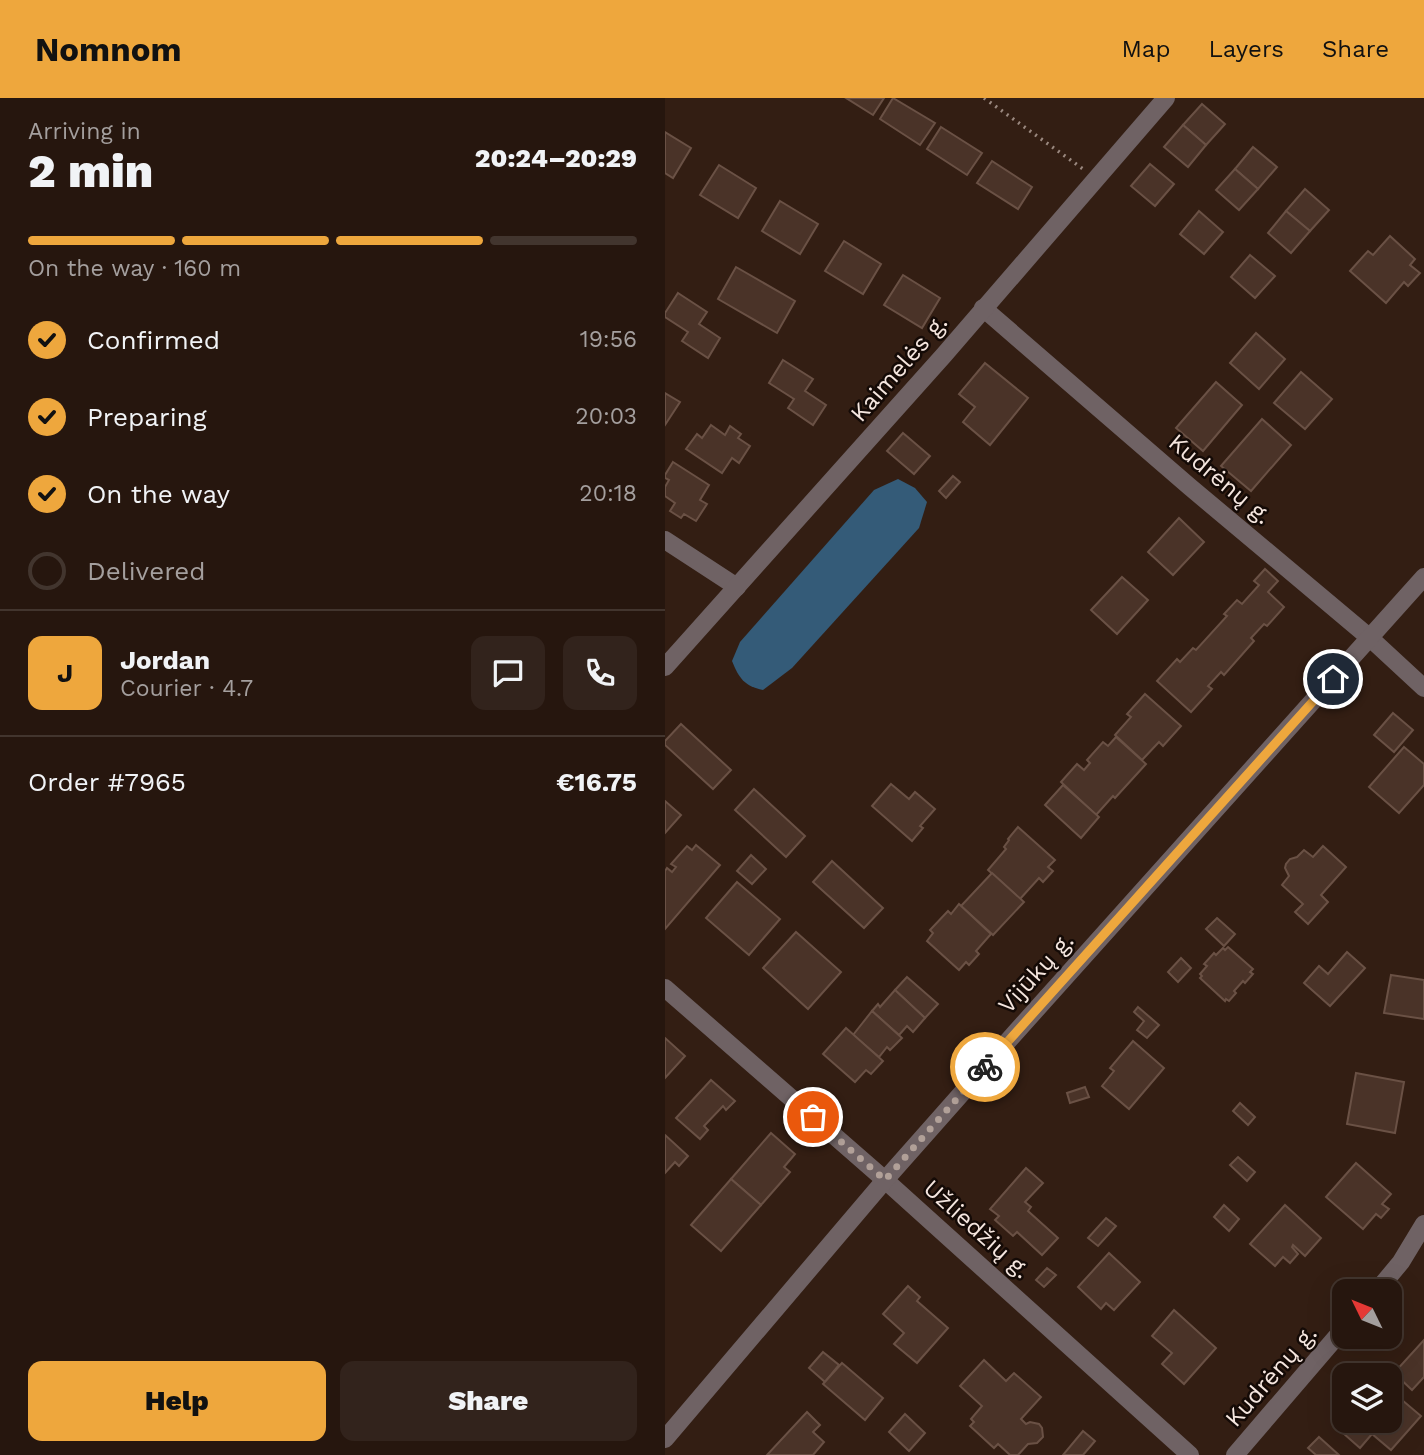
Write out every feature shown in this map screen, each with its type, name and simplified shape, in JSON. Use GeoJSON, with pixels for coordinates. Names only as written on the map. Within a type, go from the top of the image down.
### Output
{"type":"FeatureCollection","features":[{"type":"Feature","properties":{"kind":"street","name":"Kaimelės g."},"geometry":{"type":"LineString","coordinates":[[665,667],[944,355],[1166,98]]}},
{"type":"Feature","properties":{"kind":"street","name":"Kudrėnų g."},"geometry":{"type":"LineString","coordinates":[[983,309],[1370,638],[1424,688]]}},
{"type":"Feature","properties":{"kind":"street"},"geometry":{"type":"LineString","coordinates":[[665,540],[737,587]]}},
{"type":"Feature","properties":{"kind":"street","name":"Vijūkų g."},"geometry":{"type":"LineString","coordinates":[[665,1439],[885,1180],[1424,577]]}},
{"type":"Feature","properties":{"kind":"street","name":"Užliedžių g."},"geometry":{"type":"LineString","coordinates":[[665,988],[885,1180],[1189,1455]]}},
{"type":"Feature","properties":{"kind":"street"},"geometry":{"type":"LineString","coordinates":[[1387,1279],[1401,1262],[1424,1224]]}},
{"type":"Feature","properties":{"kind":"street","name":"Kudrėnų g."},"geometry":{"type":"LineString","coordinates":[[1235,1455],[1332,1342]]}},
{"type":"Feature","properties":{"kind":"path"},"geometry":{"type":"LineString","coordinates":[[984,98],[1095,179]]}},
{"type":"Feature","properties":{"kind":"water"},"geometry":{"type":"Polygon","coordinates":[[[898,479],[915,488],[927,502],[919,528],[792,668],[763,690],[747,684],[732,661],[740,642],[874,490],[898,479]]]}},
{"type":"Feature","properties":{"kind":"building"},"geometry":{"type":"Polygon","coordinates":[[[846,98],[884,98],[873,115],[846,98]]]}},
{"type":"Feature","properties":{"kind":"building"},"geometry":{"type":"Polygon","coordinates":[[[893,98],[935,123],[920,145],[880,119],[893,98]]]}},
{"type":"Feature","properties":{"kind":"building"},"geometry":{"type":"Polygon","coordinates":[[[1202,104],[1225,124],[1206,145],[1183,125],[1202,104]]]}},
{"type":"Feature","properties":{"kind":"building"},"geometry":{"type":"Polygon","coordinates":[[[1183,125],[1206,145],[1188,167],[1164,147],[1183,125]]]}},
{"type":"Feature","properties":{"kind":"building"},"geometry":{"type":"Polygon","coordinates":[[[941,127],[982,153],[967,175],[927,149],[941,127]]]}},
{"type":"Feature","properties":{"kind":"building"},"geometry":{"type":"Polygon","coordinates":[[[665,132],[691,148],[673,178],[665,173],[665,132]]]}},
{"type":"Feature","properties":{"kind":"building"},"geometry":{"type":"Polygon","coordinates":[[[1253,147],[1277,167],[1258,189],[1235,169],[1253,147]]]}},
{"type":"Feature","properties":{"kind":"building"},"geometry":{"type":"Polygon","coordinates":[[[992,161],[1032,187],[1018,209],[977,183],[992,161]]]}},
{"type":"Feature","properties":{"kind":"building"},"geometry":{"type":"Polygon","coordinates":[[[1150,164],[1174,184],[1155,206],[1131,186],[1150,164]]]}},
{"type":"Feature","properties":{"kind":"building"},"geometry":{"type":"Polygon","coordinates":[[[719,165],[756,188],[738,218],[700,195],[719,165]]]}},
{"type":"Feature","properties":{"kind":"building"},"geometry":{"type":"Polygon","coordinates":[[[1235,169],[1258,189],[1239,210],[1216,190],[1235,169]]]}},
{"type":"Feature","properties":{"kind":"building"},"geometry":{"type":"Polygon","coordinates":[[[1305,189],[1329,210],[1310,231],[1286,211],[1305,189]]]}},
{"type":"Feature","properties":{"kind":"building"},"geometry":{"type":"Polygon","coordinates":[[[780,201],[818,224],[800,254],[762,231],[780,201]]]}},
{"type":"Feature","properties":{"kind":"building"},"geometry":{"type":"Polygon","coordinates":[[[1199,211],[1223,232],[1204,254],[1180,234],[1199,211]]]}},
{"type":"Feature","properties":{"kind":"building"},"geometry":{"type":"Polygon","coordinates":[[[1286,211],[1310,231],[1291,253],[1268,233],[1286,211]]]}},
{"type":"Feature","properties":{"kind":"building"},"geometry":{"type":"Polygon","coordinates":[[[1390,236],[1415,259],[1410,265],[1420,273],[1408,286],[1404,282],[1386,303],[1350,271],[1368,251],[1373,255],[1390,236]]]}},
{"type":"Feature","properties":{"kind":"building"},"geometry":{"type":"Polygon","coordinates":[[[844,241],[881,264],[863,294],[825,271],[844,241]]]}},
{"type":"Feature","properties":{"kind":"building"},"geometry":{"type":"Polygon","coordinates":[[[1250,255],[1275,276],[1255,298],[1231,277],[1250,255]]]}},
{"type":"Feature","properties":{"kind":"building"},"geometry":{"type":"Polygon","coordinates":[[[736,267],[795,301],[777,333],[718,299],[736,267]]]}},
{"type":"Feature","properties":{"kind":"building"},"geometry":{"type":"Polygon","coordinates":[[[903,275],[940,298],[922,328],[884,305],[903,275]]]}},
{"type":"Feature","properties":{"kind":"building"},"geometry":{"type":"Polygon","coordinates":[[[678,293],[707,312],[699,324],[720,338],[708,358],[682,341],[688,332],[665,317],[678,293]]]}},
{"type":"Feature","properties":{"kind":"building"},"geometry":{"type":"Polygon","coordinates":[[[1256,333],[1285,359],[1259,389],[1230,363],[1256,333]]]}},
{"type":"Feature","properties":{"kind":"building"},"geometry":{"type":"Polygon","coordinates":[[[783,360],[813,379],[805,391],[826,405],[813,425],[788,408],[794,399],[769,383],[783,360]]]}},
{"type":"Feature","properties":{"kind":"building"},"geometry":{"type":"Polygon","coordinates":[[[985,363],[1028,398],[990,445],[963,422],[975,407],[959,394],[985,363]]]}},
{"type":"Feature","properties":{"kind":"building"},"geometry":{"type":"Polygon","coordinates":[[[1301,372],[1332,399],[1305,429],[1274,403],[1301,372]]]}},
{"type":"Feature","properties":{"kind":"building"},"geometry":{"type":"Polygon","coordinates":[[[1216,382],[1242,405],[1203,451],[1176,428],[1216,382]]]}},
{"type":"Feature","properties":{"kind":"building"},"geometry":{"type":"Polygon","coordinates":[[[665,393],[680,402],[665,425],[665,393]]]}},
{"type":"Feature","properties":{"kind":"building"},"geometry":{"type":"Polygon","coordinates":[[[1262,419],[1291,445],[1251,491],[1221,466],[1262,419]]]}},
{"type":"Feature","properties":{"kind":"building"},"geometry":{"type":"Polygon","coordinates":[[[711,425],[725,435],[730,426],[741,434],[738,438],[750,446],[739,463],[732,458],[722,473],[686,449],[697,434],[702,438],[711,425]]]}},
{"type":"Feature","properties":{"kind":"building"},"geometry":{"type":"Polygon","coordinates":[[[903,433],[930,456],[914,474],[887,451],[903,433]]]}},
{"type":"Feature","properties":{"kind":"building"},"geometry":{"type":"Polygon","coordinates":[[[673,462],[709,485],[700,500],[707,504],[696,521],[684,514],[681,518],[670,511],[675,503],[665,496],[665,487],[669,480],[665,475],[673,462]]]}},
{"type":"Feature","properties":{"kind":"building"},"geometry":{"type":"Polygon","coordinates":[[[953,476],[960,482],[946,498],[939,491],[953,476]]]}},
{"type":"Feature","properties":{"kind":"building"},"geometry":{"type":"Polygon","coordinates":[[[1179,518],[1204,542],[1173,575],[1148,552],[1179,518]]]}},
{"type":"Feature","properties":{"kind":"building"},"geometry":{"type":"Polygon","coordinates":[[[1265,569],[1278,581],[1268,592],[1284,607],[1267,626],[1264,624],[1251,638],[1254,641],[1224,675],[1221,672],[1208,686],[1212,689],[1191,712],[1157,681],[1177,659],[1180,662],[1193,648],[1196,650],[1227,616],[1224,614],[1237,600],[1242,604],[1259,585],[1254,581],[1265,569]]]}},
{"type":"Feature","properties":{"kind":"building"},"geometry":{"type":"Polygon","coordinates":[[[1122,577],[1148,600],[1117,634],[1091,610],[1122,577]]]}},
{"type":"Feature","properties":{"kind":"building"},"geometry":{"type":"Polygon","coordinates":[[[1145,694],[1181,726],[1163,746],[1159,742],[1142,760],[1115,735],[1131,717],[1127,714],[1145,694]]]}},
{"type":"Feature","properties":{"kind":"building"},"geometry":{"type":"Polygon","coordinates":[[[1393,713],[1413,730],[1394,752],[1374,735],[1393,713]]]}},
{"type":"Feature","properties":{"kind":"building"},"geometry":{"type":"Polygon","coordinates":[[[681,724],[731,770],[713,789],[665,745],[665,741],[681,724]]]}},
{"type":"Feature","properties":{"kind":"building"},"geometry":{"type":"Polygon","coordinates":[[[1116,737],[1146,764],[1096,815],[1061,782],[1077,764],[1084,770],[1090,763],[1087,760],[1103,742],[1108,746],[1116,737]]]}},
{"type":"Feature","properties":{"kind":"building"},"geometry":{"type":"Polygon","coordinates":[[[1404,747],[1424,764],[1424,785],[1399,813],[1369,787],[1404,747]]]}},
{"type":"Feature","properties":{"kind":"building"},"geometry":{"type":"Polygon","coordinates":[[[891,784],[909,799],[915,792],[935,809],[920,826],[923,828],[912,841],[872,806],[891,784]]]}},
{"type":"Feature","properties":{"kind":"building"},"geometry":{"type":"Polygon","coordinates":[[[1063,785],[1099,817],[1081,838],[1045,805],[1063,785]]]}},
{"type":"Feature","properties":{"kind":"building"},"geometry":{"type":"Polygon","coordinates":[[[754,789],[805,836],[786,857],[735,810],[754,789]]]}},
{"type":"Feature","properties":{"kind":"building"},"geometry":{"type":"Polygon","coordinates":[[[665,801],[681,815],[665,833],[665,801]]]}},
{"type":"Feature","properties":{"kind":"building"},"geometry":{"type":"Polygon","coordinates":[[[1018,827],[1055,860],[1048,867],[1053,871],[1043,882],[1039,878],[1020,899],[988,870],[1006,849],[1004,847],[1008,839],[1018,827]]]}},
{"type":"Feature","properties":{"kind":"building"},"geometry":{"type":"Polygon","coordinates":[[[696,845],[720,865],[665,929],[665,871],[667,868],[672,872],[676,867],[671,864],[687,846],[692,850],[696,845]]]}},
{"type":"Feature","properties":{"kind":"building"},"geometry":{"type":"Polygon","coordinates":[[[1323,846],[1346,867],[1321,895],[1328,902],[1308,924],[1295,912],[1303,904],[1282,885],[1289,876],[1285,868],[1290,859],[1297,857],[1304,850],[1313,857],[1323,846]]]}},
{"type":"Feature","properties":{"kind":"building"},"geometry":{"type":"Polygon","coordinates":[[[751,855],[766,869],[752,884],[737,871],[751,855]]]}},
{"type":"Feature","properties":{"kind":"building"},"geometry":{"type":"Polygon","coordinates":[[[832,861],[883,908],[864,928],[813,882],[832,861]]]}},
{"type":"Feature","properties":{"kind":"building"},"geometry":{"type":"Polygon","coordinates":[[[992,873],[1024,902],[993,935],[961,906],[992,873]]]}},
{"type":"Feature","properties":{"kind":"building"},"geometry":{"type":"Polygon","coordinates":[[[737,882],[780,919],[749,955],[706,918],[737,882]]]}},
{"type":"Feature","properties":{"kind":"building"},"geometry":{"type":"Polygon","coordinates":[[[959,904],[991,934],[976,951],[979,954],[969,965],[966,962],[959,970],[927,941],[933,933],[930,930],[948,911],[951,914],[959,904]]]}},
{"type":"Feature","properties":{"kind":"building"},"geometry":{"type":"Polygon","coordinates":[[[1217,918],[1235,934],[1224,946],[1206,929],[1217,918]]]}},
{"type":"Feature","properties":{"kind":"building"},"geometry":{"type":"Polygon","coordinates":[[[796,932],[841,972],[808,1009],[763,968],[796,932]]]}},
{"type":"Feature","properties":{"kind":"building"},"geometry":{"type":"Polygon","coordinates":[[[1228,947],[1253,969],[1250,972],[1253,974],[1234,991],[1236,993],[1229,1001],[1225,1001],[1200,978],[1200,974],[1207,966],[1204,964],[1214,953],[1216,955],[1228,947]]]}},
{"type":"Feature","properties":{"kind":"building"},"geometry":{"type":"Polygon","coordinates":[[[1347,952],[1365,968],[1330,1006],[1304,983],[1319,966],[1328,974],[1347,952]]]}},
{"type":"Feature","properties":{"kind":"building"},"geometry":{"type":"Polygon","coordinates":[[[1181,958],[1191,968],[1178,982],[1168,972],[1181,958]]]}},
{"type":"Feature","properties":{"kind":"building"},"geometry":{"type":"Polygon","coordinates":[[[1391,975],[1424,980],[1424,1019],[1384,1013],[1391,975]]]}},
{"type":"Feature","properties":{"kind":"building"},"geometry":{"type":"Polygon","coordinates":[[[907,977],[938,1004],[925,1018],[895,990],[907,977]]]}},
{"type":"Feature","properties":{"kind":"building"},"geometry":{"type":"Polygon","coordinates":[[[895,990],[925,1018],[913,1032],[907,1026],[899,1035],[872,1011],[878,1004],[880,1007],[895,990]]]}},
{"type":"Feature","properties":{"kind":"building"},"geometry":{"type":"Polygon","coordinates":[[[1138,1007],[1159,1025],[1147,1038],[1137,1030],[1144,1021],[1134,1012],[1138,1007]]]}},
{"type":"Feature","properties":{"kind":"building"},"geometry":{"type":"Polygon","coordinates":[[[872,1011],[902,1038],[890,1050],[887,1047],[879,1057],[853,1035],[872,1011]]]}},
{"type":"Feature","properties":{"kind":"building"},"geometry":{"type":"Polygon","coordinates":[[[846,1028],[883,1061],[871,1074],[866,1070],[855,1082],[823,1054],[846,1028]]]}},
{"type":"Feature","properties":{"kind":"building"},"geometry":{"type":"Polygon","coordinates":[[[665,1038],[685,1056],[665,1078],[665,1038]]]}},
{"type":"Feature","properties":{"kind":"building"},"geometry":{"type":"Polygon","coordinates":[[[1133,1041],[1164,1068],[1129,1109],[1102,1086],[1114,1071],[1110,1068],[1133,1041]]]}},
{"type":"Feature","properties":{"kind":"building"},"geometry":{"type":"Polygon","coordinates":[[[1356,1073],[1404,1082],[1395,1133],[1347,1124],[1356,1073]]]}},
{"type":"Feature","properties":{"kind":"building"},"geometry":{"type":"Polygon","coordinates":[[[711,1080],[735,1101],[726,1110],[723,1106],[704,1126],[708,1130],[700,1139],[676,1118],[711,1080]]]}},
{"type":"Feature","properties":{"kind":"building"},"geometry":{"type":"Polygon","coordinates":[[[1085,1087],[1089,1097],[1070,1103],[1067,1093],[1085,1087]]]}},
{"type":"Feature","properties":{"kind":"building"},"geometry":{"type":"Polygon","coordinates":[[[1240,1103],[1255,1117],[1248,1125],[1233,1111],[1240,1103]]]}},
{"type":"Feature","properties":{"kind":"building"},"geometry":{"type":"Polygon","coordinates":[[[771,1133],[795,1154],[784,1167],[790,1172],[761,1205],[731,1179],[771,1133]]]}},
{"type":"Feature","properties":{"kind":"building"},"geometry":{"type":"Polygon","coordinates":[[[665,1135],[688,1156],[679,1166],[675,1162],[665,1173],[665,1135]]]}},
{"type":"Feature","properties":{"kind":"building"},"geometry":{"type":"Polygon","coordinates":[[[1238,1157],[1255,1172],[1247,1181],[1230,1165],[1238,1157]]]}},
{"type":"Feature","properties":{"kind":"building"},"geometry":{"type":"Polygon","coordinates":[[[1356,1163],[1391,1194],[1382,1204],[1389,1209],[1381,1218],[1376,1214],[1363,1229],[1326,1197],[1356,1163]]]}},
{"type":"Feature","properties":{"kind":"building"},"geometry":{"type":"Polygon","coordinates":[[[1026,1168],[1043,1183],[1025,1202],[1031,1207],[1028,1211],[1058,1238],[1042,1255],[1017,1232],[1013,1236],[995,1220],[999,1216],[990,1209],[1026,1168]]]}},
{"type":"Feature","properties":{"kind":"building"},"geometry":{"type":"Polygon","coordinates":[[[731,1179],[761,1205],[721,1251],[691,1225],[731,1179]]]}},
{"type":"Feature","properties":{"kind":"building"},"geometry":{"type":"Polygon","coordinates":[[[1224,1205],[1239,1219],[1229,1231],[1214,1217],[1224,1205]]]}},
{"type":"Feature","properties":{"kind":"building"},"geometry":{"type":"Polygon","coordinates":[[[1285,1205],[1321,1238],[1305,1256],[1293,1245],[1298,1254],[1290,1263],[1283,1257],[1275,1266],[1250,1244],[1285,1205]]]}},
{"type":"Feature","properties":{"kind":"building"},"geometry":{"type":"Polygon","coordinates":[[[1106,1218],[1116,1226],[1098,1246],[1088,1238],[1106,1218]]]}},
{"type":"Feature","properties":{"kind":"building"},"geometry":{"type":"Polygon","coordinates":[[[1109,1253],[1140,1282],[1114,1310],[1106,1303],[1101,1309],[1078,1287],[1109,1253]]]}},
{"type":"Feature","properties":{"kind":"building"},"geometry":{"type":"Polygon","coordinates":[[[1047,1268],[1056,1275],[1044,1287],[1036,1280],[1047,1268]]]}},
{"type":"Feature","properties":{"kind":"building"},"geometry":{"type":"Polygon","coordinates":[[[908,1286],[920,1297],[917,1301],[948,1328],[917,1363],[894,1344],[904,1333],[883,1314],[908,1286]]]}},
{"type":"Feature","properties":{"kind":"building"},"geometry":{"type":"Polygon","coordinates":[[[1174,1310],[1216,1348],[1184,1384],[1162,1364],[1172,1353],[1152,1336],[1174,1310]]]}},
{"type":"Feature","properties":{"kind":"building"},"geometry":{"type":"Polygon","coordinates":[[[1424,1340],[1424,1377],[1412,1390],[1402,1381],[1402,1364],[1424,1340]]]}},
{"type":"Feature","properties":{"kind":"building"},"geometry":{"type":"Polygon","coordinates":[[[823,1352],[839,1365],[825,1382],[809,1368],[823,1352]]]}},
{"type":"Feature","properties":{"kind":"building"},"geometry":{"type":"Polygon","coordinates":[[[984,1360],[1006,1381],[1014,1373],[1041,1397],[1021,1419],[1026,1424],[1039,1424],[1043,1437],[1037,1443],[1028,1444],[1018,1455],[1010,1455],[998,1444],[994,1448],[970,1426],[974,1422],[971,1419],[982,1406],[960,1386],[984,1360]]]}},
{"type":"Feature","properties":{"kind":"building"},"geometry":{"type":"Polygon","coordinates":[[[842,1363],[883,1398],[865,1420],[823,1384],[842,1363]]]}},
{"type":"Feature","properties":{"kind":"building"},"geometry":{"type":"Polygon","coordinates":[[[1402,1400],[1421,1416],[1391,1450],[1372,1434],[1360,1448],[1344,1434],[1402,1433],[1402,1400]]]}},
{"type":"Feature","properties":{"kind":"building"},"geometry":{"type":"Polygon","coordinates":[[[807,1412],[820,1425],[813,1432],[824,1442],[813,1455],[767,1455],[807,1412]]]}},
{"type":"Feature","properties":{"kind":"building"},"geometry":{"type":"Polygon","coordinates":[[[905,1414],[925,1433],[909,1451],[889,1432],[905,1414]]]}},
{"type":"Feature","properties":{"kind":"building"},"geometry":{"type":"Polygon","coordinates":[[[1083,1431],[1095,1441],[1083,1455],[1063,1455],[1083,1431]]]}},
{"type":"Feature","properties":{"kind":"building"},"geometry":{"type":"Polygon","coordinates":[[[1319,1437],[1339,1455],[1316,1455],[1308,1448],[1319,1437]]]}},
{"type":"Feature","properties":{"kind":"way so far"},"geometry":{"type":"LineString","coordinates":[[813,1117],[885,1180],[985,1067]]}},
{"type":"Feature","properties":{"kind":"route"},"geometry":{"type":"LineString","coordinates":[[985,1067],[1333,679]]}}]}
